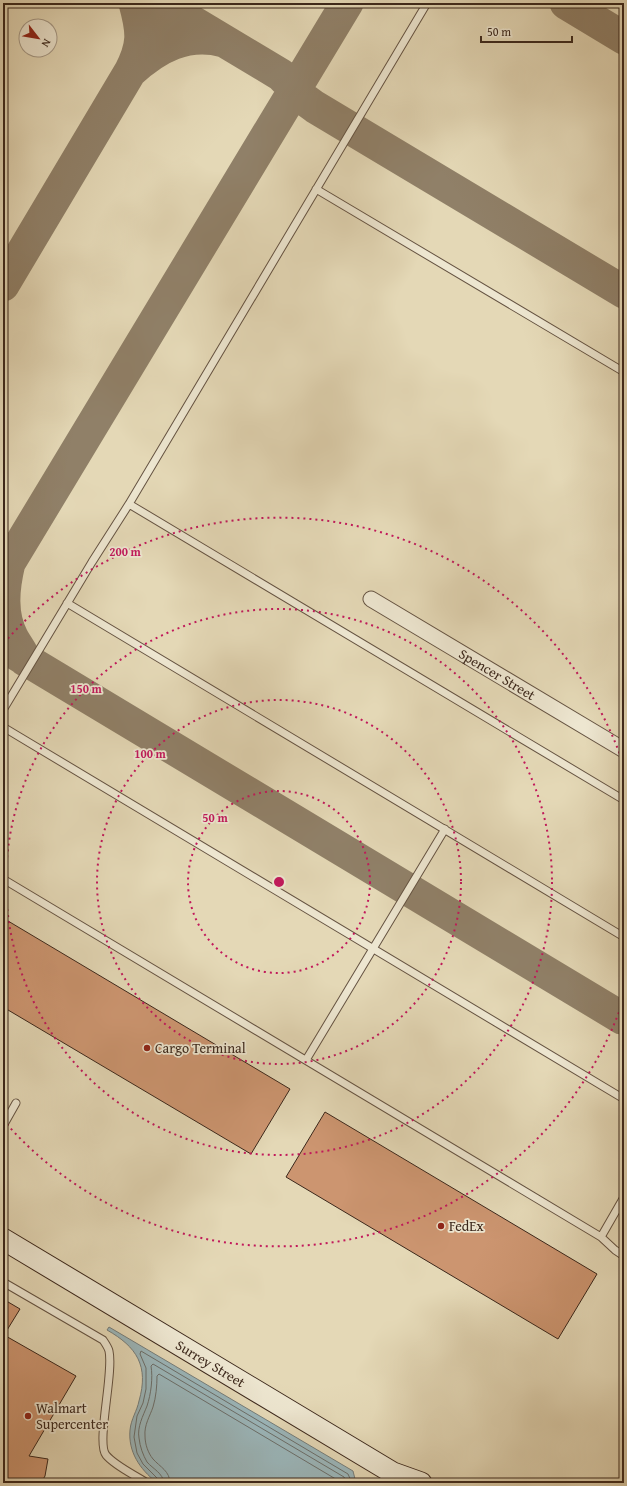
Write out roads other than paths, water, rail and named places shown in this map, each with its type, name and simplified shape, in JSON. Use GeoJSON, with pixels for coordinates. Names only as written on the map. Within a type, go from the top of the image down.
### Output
{"type":"FeatureCollection","features":[{"type":"Feature","properties":{"kind":"street","name":"Spencer Street"},"geometry":{"type":"LineString","coordinates":[[371,599],[624,750]]}},
{"type":"Feature","properties":{"kind":"street","name":"Surrey Street"},"geometry":{"type":"LineString","coordinates":[[3,1239],[390,1478],[421,1483]]}},
{"type":"Feature","properties":{"kind":"lane"},"geometry":{"type":"LineString","coordinates":[[3,710],[67,603],[129,504],[427,3]]}},
{"type":"Feature","properties":{"kind":"lane"},"geometry":{"type":"LineString","coordinates":[[316,189],[624,372]]}},
{"type":"Feature","properties":{"kind":"lane"},"geometry":{"type":"LineString","coordinates":[[129,504],[624,800]]}},
{"type":"Feature","properties":{"kind":"lane"},"geometry":{"type":"LineString","coordinates":[[67,603],[624,937]]}},
{"type":"Feature","properties":{"kind":"lane"},"geometry":{"type":"LineString","coordinates":[[3,727],[624,1100]]}},
{"type":"Feature","properties":{"kind":"lane"},"geometry":{"type":"LineString","coordinates":[[306,1060],[445,830]]}},
{"type":"Feature","properties":{"kind":"lane"},"geometry":{"type":"LineString","coordinates":[[3,879],[601,1237],[624,1256]]}},
{"type":"Feature","properties":{"kind":"lane"},"geometry":{"type":"LineString","coordinates":[[3,1126],[16,1103]]}},
{"type":"Feature","properties":{"kind":"lane"},"geometry":{"type":"LineString","coordinates":[[601,1237],[624,1197]]}},
{"type":"Feature","properties":{"kind":"lane"},"geometry":{"type":"LineString","coordinates":[[3,1282],[103,1340],[109,1351],[107,1401],[103,1437],[105,1454],[112,1461],[147,1483]]}},
{"type":"Feature","properties":{"kind":"water"},"geometry":{"type":"Polygon","coordinates":[[[109,1327],[353,1471],[356,1483],[156,1482],[140,1466],[131,1446],[130,1430],[142,1389],[141,1368],[133,1351],[126,1343],[107,1330],[109,1327]]]}},
{"type":"Feature","properties":{"kind":"place","name":"Cargo Terminal"},"geometry":{"type":"Point","coordinates":[147,1048]}},
{"type":"Feature","properties":{"kind":"place","name":"FedEx"},"geometry":{"type":"Point","coordinates":[441,1226]}},
{"type":"Feature","properties":{"kind":"place","name":"Walmart Supercenter"},"geometry":{"type":"Point","coordinates":[28,1416]}}]}
